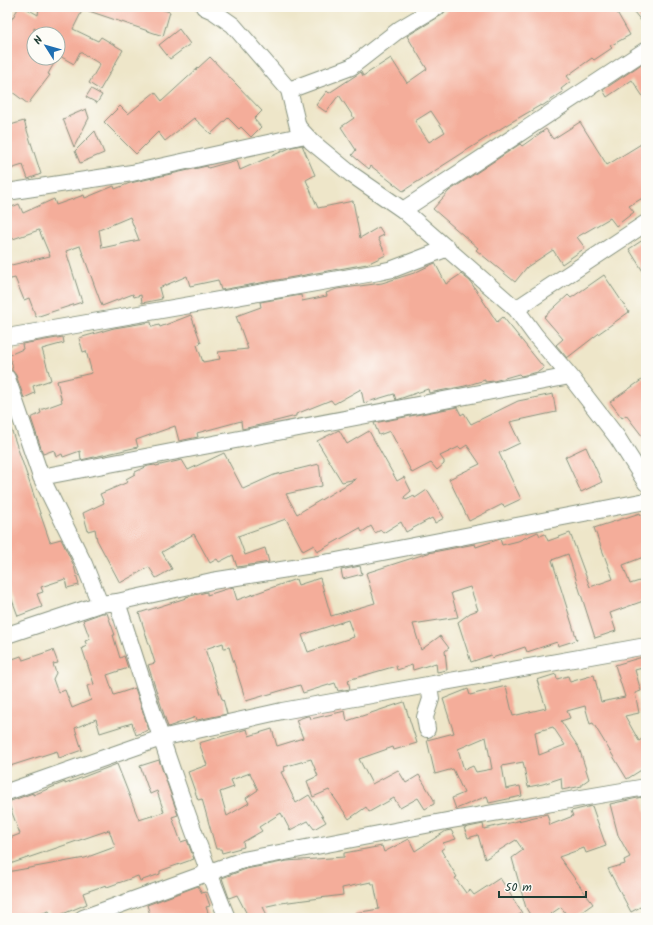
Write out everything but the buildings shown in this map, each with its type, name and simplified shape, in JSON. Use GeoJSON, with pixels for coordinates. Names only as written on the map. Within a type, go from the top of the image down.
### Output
{"type":"FeatureCollection","features":[{"type":"Feature","properties":{"kind":"street"},"geometry":{"type":"LineString","coordinates":[[204,7],[214,11],[233,25],[289,90],[298,127],[305,135],[351,174],[402,210],[448,248],[516,309],[535,336],[570,376],[617,437],[646,483]]}},
{"type":"Feature","properties":{"kind":"street"},"geometry":{"type":"LineString","coordinates":[[289,90],[351,67],[400,29],[437,7]]}},
{"type":"Feature","properties":{"kind":"street"},"geometry":{"type":"LineString","coordinates":[[402,210],[646,50]]}},
{"type":"Feature","properties":{"kind":"street"},"geometry":{"type":"LineString","coordinates":[[7,192],[132,173],[305,135]]}},
{"type":"Feature","properties":{"kind":"street"},"geometry":{"type":"LineString","coordinates":[[516,309],[646,223]]}},
{"type":"Feature","properties":{"kind":"street"},"geometry":{"type":"LineString","coordinates":[[7,337],[394,269],[448,248]]}},
{"type":"Feature","properties":{"kind":"street"},"geometry":{"type":"LineString","coordinates":[[41,477],[570,376]]}},
{"type":"Feature","properties":{"kind":"street"},"geometry":{"type":"LineString","coordinates":[[7,378],[41,477],[84,564],[100,604]]}},
{"type":"Feature","properties":{"kind":"street"},"geometry":{"type":"LineString","coordinates":[[7,635],[100,604],[117,602],[212,581],[339,561],[646,501]]}},
{"type":"Feature","properties":{"kind":"street"},"geometry":{"type":"LineString","coordinates":[[117,602],[161,738],[208,871],[228,918]]}},
{"type":"Feature","properties":{"kind":"street"},"geometry":{"type":"LineString","coordinates":[[7,792],[161,738],[282,711],[646,646]]}},
{"type":"Feature","properties":{"kind":"street"},"geometry":{"type":"LineString","coordinates":[[427,729],[425,717],[431,699],[429,685]]}},
{"type":"Feature","properties":{"kind":"street"},"geometry":{"type":"LineString","coordinates":[[83,918],[208,871],[243,860],[452,820],[646,787]]}}]}
